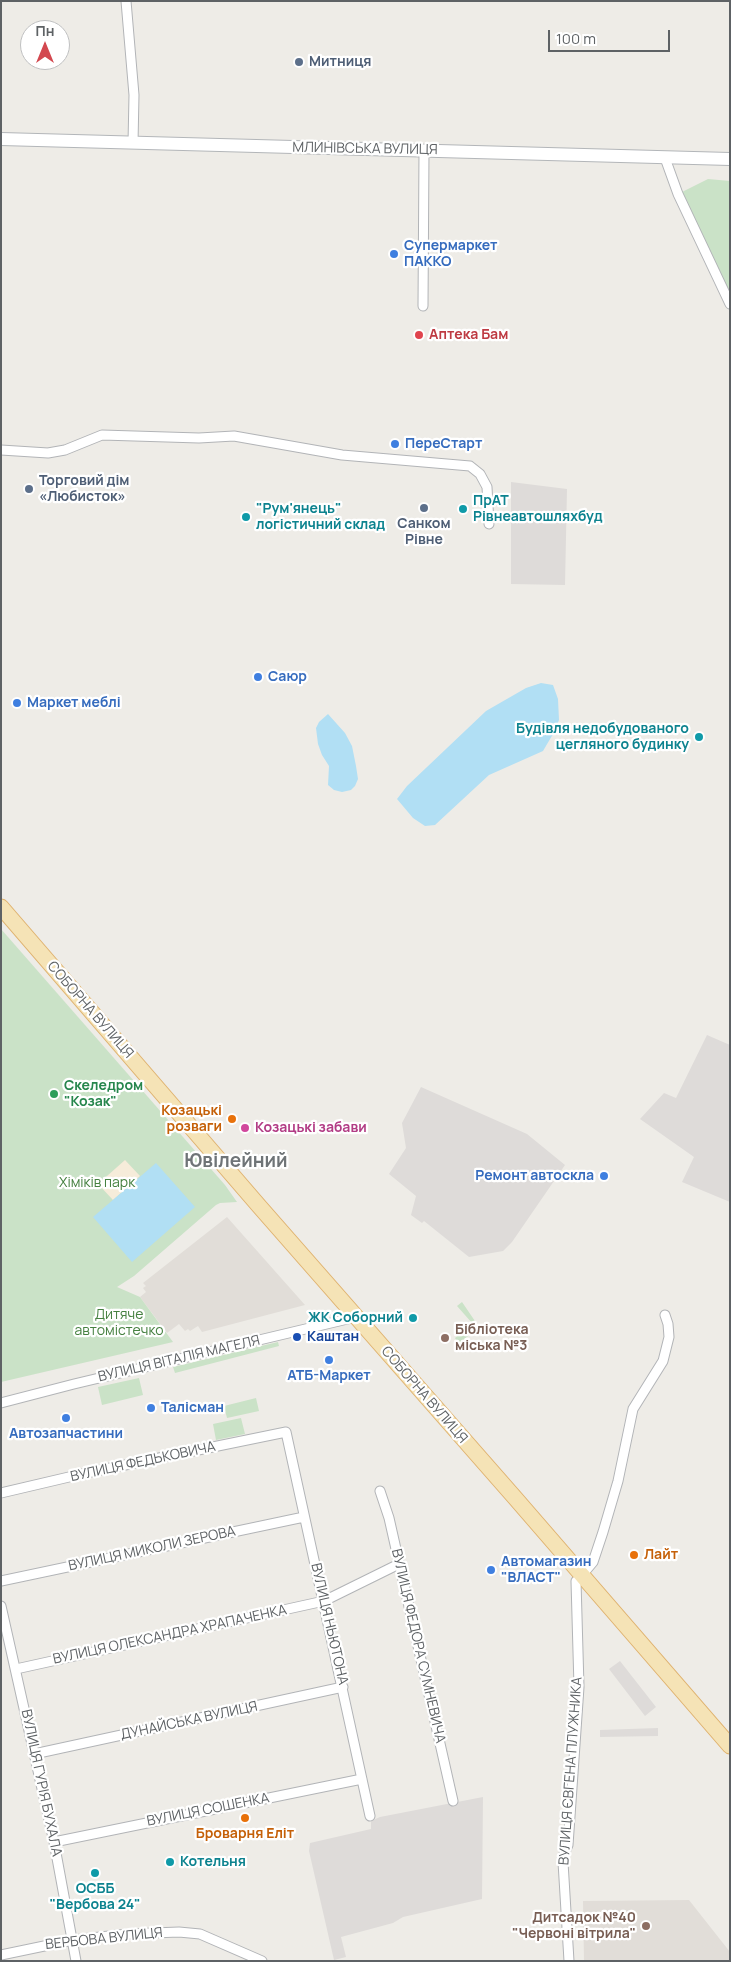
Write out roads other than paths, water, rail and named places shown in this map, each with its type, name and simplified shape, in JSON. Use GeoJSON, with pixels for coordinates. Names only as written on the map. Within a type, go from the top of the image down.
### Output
{"type":"FeatureCollection","features":[{"type":"Feature","properties":{"kind":"main road","name":"МЛИНІВСЬКА ВУЛИЦЯ"},"geometry":{"type":"LineString","coordinates":[[1,138],[730,159]]}},
{"type":"Feature","properties":{"kind":"main road","name":"СОБОРНА ВУЛИЦЯ"},"geometry":{"type":"LineString","coordinates":[[1,907],[579,1578],[730,1746]]}},
{"type":"Feature","properties":{"kind":"street"},"geometry":{"type":"LineString","coordinates":[[126,1],[134,95],[133,143]]}},
{"type":"Feature","properties":{"kind":"street"},"geometry":{"type":"LineString","coordinates":[[423,306],[424,151]]}},
{"type":"Feature","properties":{"kind":"street"},"geometry":{"type":"LineString","coordinates":[[665,158],[678,194],[730,304]]}},
{"type":"Feature","properties":{"kind":"street"},"geometry":{"type":"LineString","coordinates":[[1,450],[48,453],[65,450],[102,435],[199,438],[234,436],[342,455],[470,466],[480,474],[488,488],[489,524]]}},
{"type":"Feature","properties":{"kind":"street"},"geometry":{"type":"LineString","coordinates":[[579,1578],[593,1562],[603,1532],[618,1481],[633,1409],[664,1362],[669,1337],[665,1315]]}},
{"type":"Feature","properties":{"kind":"street","name":"ВУЛИЦЯ ВІТАЛІЯ МАГЕЛЯ"},"geometry":{"type":"LineString","coordinates":[[1,1402],[356,1317]]}},
{"type":"Feature","properties":{"kind":"street","name":"ВУЛИЦЯ ФЕДЬКОВИЧА"},"geometry":{"type":"LineString","coordinates":[[1,1493],[86,1473],[286,1432]]}},
{"type":"Feature","properties":{"kind":"street","name":"ВУЛИЦЯ НЬЮТОНА"},"geometry":{"type":"LineString","coordinates":[[286,1432],[370,1816]]}},
{"type":"Feature","properties":{"kind":"street","name":"ВУЛИЦЯ ФЕДОРА СУМНЕВИЧА"},"geometry":{"type":"LineString","coordinates":[[380,1491],[389,1518],[453,1800]]}},
{"type":"Feature","properties":{"kind":"street","name":"ВУЛИЦЯ МИКОЛИ ЗЕРОВА"},"geometry":{"type":"LineString","coordinates":[[1,1581],[304,1517]]}},
{"type":"Feature","properties":{"kind":"street","name":"ВУЛИЦЯ ОЛЕКСАНДРА ХРАПАЧЕНКА"},"geometry":{"type":"LineString","coordinates":[[16,1669],[324,1601],[399,1564]]}},
{"type":"Feature","properties":{"kind":"street","name":"ВУЛИЦЯ ЄВГЕНА ПЛУЖНИКА"},"geometry":{"type":"LineString","coordinates":[[569,1961],[563,1862],[568,1845],[578,1687],[579,1578]]}},
{"type":"Feature","properties":{"kind":"street","name":"ВУЛИЦЯ ГУРІЯ БУХАЛА"},"geometry":{"type":"LineString","coordinates":[[1,1606],[54,1842],[76,1961]]}},
{"type":"Feature","properties":{"kind":"street","name":"ДУНАЙСЬКА ВУЛИЦЯ"},"geometry":{"type":"LineString","coordinates":[[34,1754],[343,1687]]}},
{"type":"Feature","properties":{"kind":"street","name":"ВУЛИЦЯ СОШЕНКА"},"geometry":{"type":"LineString","coordinates":[[54,1842],[362,1779]]}},
{"type":"Feature","properties":{"kind":"street","name":"ВЕРБОВА ВУЛИЦЯ"},"geometry":{"type":"LineString","coordinates":[[1,1955],[73,1940],[127,1934],[179,1932],[200,1934],[262,1961]]}},
{"type":"Feature","properties":{"kind":"water"},"geometry":{"type":"Polygon","coordinates":[[[541,683],[553,685],[558,699],[559,720],[543,751],[489,775],[435,825],[425,826],[413,818],[397,799],[407,786],[486,711],[526,688],[541,683]]]}},
{"type":"Feature","properties":{"kind":"water"},"geometry":{"type":"Polygon","coordinates":[[[328,714],[345,733],[352,746],[358,779],[351,790],[342,792],[334,790],[328,785],[329,766],[318,744],[316,728],[319,722],[328,714]]]}},
{"type":"Feature","properties":{"kind":"water"},"geometry":{"type":"Polygon","coordinates":[[[156,1163],[195,1207],[132,1262],[93,1217],[156,1163]]]}},
{"type":"Feature","properties":{"kind":"place","name":"Митниця"},"geometry":{"type":"Point","coordinates":[299,62]}},
{"type":"Feature","properties":{"kind":"place","name":"Супермаркет ПАККО"},"geometry":{"type":"Point","coordinates":[394,254]}},
{"type":"Feature","properties":{"kind":"place","name":"Аптека Бам"},"geometry":{"type":"Point","coordinates":[419,335]}},
{"type":"Feature","properties":{"kind":"place","name":"ПереСтарт"},"geometry":{"type":"Point","coordinates":[395,444]}},
{"type":"Feature","properties":{"kind":"place","name":"Торговий дім «Любисток»"},"geometry":{"type":"Point","coordinates":[29,489]}},
{"type":"Feature","properties":{"kind":"place","name":"Санком Рівне"},"geometry":{"type":"Point","coordinates":[424,508]}},
{"type":"Feature","properties":{"kind":"place","name":"ПрАТ Рівнеавтошляхбуд"},"geometry":{"type":"Point","coordinates":[463,509]}},
{"type":"Feature","properties":{"kind":"place","name":"\"Рум'янець\" логістичний склад"},"geometry":{"type":"Point","coordinates":[246,517]}},
{"type":"Feature","properties":{"kind":"place","name":"Саюр"},"geometry":{"type":"Point","coordinates":[258,677]}},
{"type":"Feature","properties":{"kind":"place","name":"Маркет меблі"},"geometry":{"type":"Point","coordinates":[17,703]}},
{"type":"Feature","properties":{"kind":"place","name":"Будівля недобудованого цегляного будинку"},"geometry":{"type":"Point","coordinates":[699,737]}},
{"type":"Feature","properties":{"kind":"place","name":"Скеледром \"Козак\""},"geometry":{"type":"Point","coordinates":[54,1094]}},
{"type":"Feature","properties":{"kind":"place","name":"Козацькі розваги"},"geometry":{"type":"Point","coordinates":[232,1119]}},
{"type":"Feature","properties":{"kind":"place","name":"Козацькі забави"},"geometry":{"type":"Point","coordinates":[245,1128]}},
{"type":"Feature","properties":{"kind":"place","name":"Ремонт автоскла"},"geometry":{"type":"Point","coordinates":[604,1176]}},
{"type":"Feature","properties":{"kind":"place","name":"ЖК Соборний"},"geometry":{"type":"Point","coordinates":[413,1318]}},
{"type":"Feature","properties":{"kind":"place","name":"Каштан"},"geometry":{"type":"Point","coordinates":[297,1337]}},
{"type":"Feature","properties":{"kind":"place","name":"Бібліотека міська №3"},"geometry":{"type":"Point","coordinates":[445,1338]}},
{"type":"Feature","properties":{"kind":"place","name":"АТБ-Маркет"},"geometry":{"type":"Point","coordinates":[329,1360]}},
{"type":"Feature","properties":{"kind":"place","name":"Талісман"},"geometry":{"type":"Point","coordinates":[151,1408]}},
{"type":"Feature","properties":{"kind":"place","name":"Автозапчастини"},"geometry":{"type":"Point","coordinates":[66,1418]}},
{"type":"Feature","properties":{"kind":"place","name":"Лайт"},"geometry":{"type":"Point","coordinates":[634,1555]}},
{"type":"Feature","properties":{"kind":"place","name":"Автомагазин \"ВЛАСТ\""},"geometry":{"type":"Point","coordinates":[491,1570]}},
{"type":"Feature","properties":{"kind":"place","name":"Броварня Еліт"},"geometry":{"type":"Point","coordinates":[245,1818]}},
{"type":"Feature","properties":{"kind":"place","name":"Котельня"},"geometry":{"type":"Point","coordinates":[170,1862]}},
{"type":"Feature","properties":{"kind":"place","name":"ОСББ \"Вербова 24\""},"geometry":{"type":"Point","coordinates":[95,1873]}},
{"type":"Feature","properties":{"kind":"place","name":"Дитсадок №40 \"Червоні вітрила\""},"geometry":{"type":"Point","coordinates":[646,1926]}},
{"type":"Feature","properties":{"kind":"district","name":"Ювілейний"},"geometry":{"type":"Point","coordinates":[236,1162]}},
{"type":"Feature","properties":{"kind":"park label","name":"Хіміків парк"},"geometry":{"type":"Point","coordinates":[97,1183]}},
{"type":"Feature","properties":{"kind":"park label","name":"Дитяче автомістечко"},"geometry":{"type":"Point","coordinates":[119,1324]}}]}
